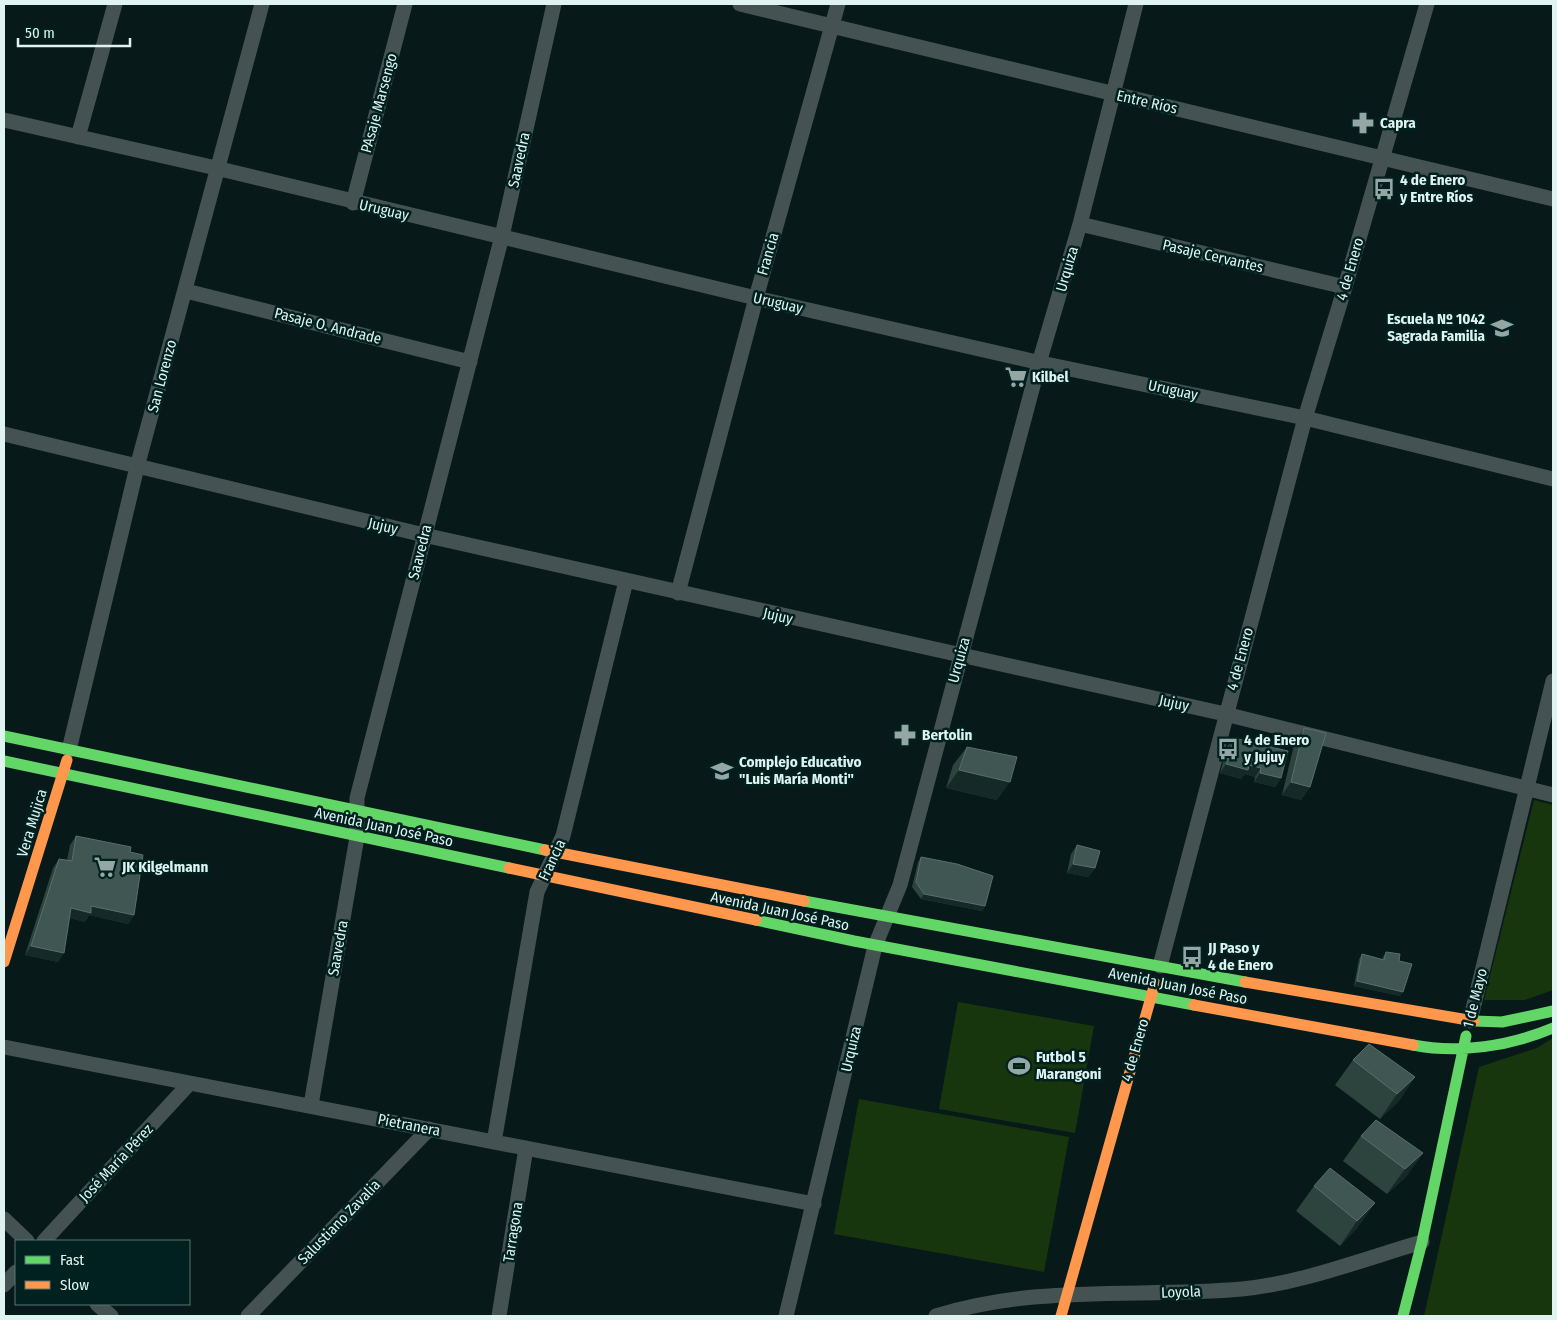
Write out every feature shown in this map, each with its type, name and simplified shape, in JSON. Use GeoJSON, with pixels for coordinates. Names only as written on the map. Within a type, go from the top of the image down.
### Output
{"type":"FeatureCollection","features":[{"type":"Feature","properties":{"kind":"main road","name":"Avenida Juan José Paso"},"geometry":{"type":"LineString","coordinates":[[4,736],[356,810],[886,917],[1160,966],[1470,1021],[1502,1022],[1553,1011]]}},
{"type":"Feature","properties":{"kind":"main road","name":"Vera Mujica"},"geometry":{"type":"LineString","coordinates":[[4,962],[70,750]]}},
{"type":"Feature","properties":{"kind":"main road","name":"Avenida Juan José Paso"},"geometry":{"type":"LineString","coordinates":[[4,761],[875,946],[1426,1048],[1462,1049],[1534,1036],[1553,1028]]}},
{"type":"Feature","properties":{"kind":"main road","name":"4 de Enero"},"geometry":{"type":"LineString","coordinates":[[1060,1316],[1160,966]]}},
{"type":"Feature","properties":{"kind":"main road","name":"1 de Mayo"},"geometry":{"type":"LineString","coordinates":[[1403,1316],[1422,1242],[1462,1049],[1470,1021]]}},
{"type":"Feature","properties":{"kind":"street"},"geometry":{"type":"LineString","coordinates":[[78,137],[115,4]]}},
{"type":"Feature","properties":{"kind":"street","name":"San Lorenzo"},"geometry":{"type":"LineString","coordinates":[[70,750],[137,466],[186,291],[216,168],[262,4]]}},
{"type":"Feature","properties":{"kind":"street","name":"PAsaje Marsengo"},"geometry":{"type":"LineString","coordinates":[[353,203],[405,4]]}},
{"type":"Feature","properties":{"kind":"street","name":"Saavedra"},"geometry":{"type":"LineString","coordinates":[[311,1105],[357,837],[357,798],[502,236],[554,4]]}},
{"type":"Feature","properties":{"kind":"street","name":"Entre Ríos"},"geometry":{"type":"LineString","coordinates":[[740,4],[832,24],[1553,199]]}},
{"type":"Feature","properties":{"kind":"street","name":"Francia"},"geometry":{"type":"LineString","coordinates":[[678,593],[756,298],[838,4]]}},
{"type":"Feature","properties":{"kind":"street","name":"Urquiza"},"geometry":{"type":"LineString","coordinates":[[786,1316],[875,946],[900,885],[1040,362],[1080,224],[1136,4]]}},
{"type":"Feature","properties":{"kind":"street","name":"4 de Enero"},"geometry":{"type":"LineString","coordinates":[[1160,966],[1225,714],[1305,418],[1427,4]]}},
{"type":"Feature","properties":{"kind":"street","name":"Uruguay"},"geometry":{"type":"LineString","coordinates":[[4,120],[216,168],[353,203],[502,236],[756,298],[1040,362],[1305,418],[1553,479]]}},
{"type":"Feature","properties":{"kind":"street","name":"Pasaje Cervantes"},"geometry":{"type":"LineString","coordinates":[[1080,224],[1345,287]]}},
{"type":"Feature","properties":{"kind":"street","name":"Pasaje O. Andrade"},"geometry":{"type":"LineString","coordinates":[[186,291],[470,362]]}},
{"type":"Feature","properties":{"kind":"street","name":"Jujuy"},"geometry":{"type":"LineString","coordinates":[[4,434],[424,535],[960,657],[1225,714],[1553,795]]}},
{"type":"Feature","properties":{"kind":"street","name":"Francia"},"geometry":{"type":"LineString","coordinates":[[494,1142],[537,892],[563,836],[626,581]]}},
{"type":"Feature","properties":{"kind":"street","name":"1 de Mayo"},"geometry":{"type":"LineString","coordinates":[[1470,1021],[1553,681]]}},
{"type":"Feature","properties":{"kind":"street","name":"Pietranera"},"geometry":{"type":"LineString","coordinates":[[4,1047],[814,1204]]}},
{"type":"Feature","properties":{"kind":"street","name":"José María Pérez"},"geometry":{"type":"LineString","coordinates":[[45,1240],[189,1084]]}},
{"type":"Feature","properties":{"kind":"street","name":"Salustiano Zavalia"},"geometry":{"type":"LineString","coordinates":[[248,1316],[429,1129]]}},
{"type":"Feature","properties":{"kind":"street","name":"Tarragona"},"geometry":{"type":"LineString","coordinates":[[499,1316],[526,1148]]}},
{"type":"Feature","properties":{"kind":"street"},"geometry":{"type":"LineString","coordinates":[[4,1218],[26,1240]]}},
{"type":"Feature","properties":{"kind":"street","name":"Loyola"},"geometry":{"type":"LineString","coordinates":[[936,1316],[967,1306],[1066,1294],[1178,1293],[1244,1288],[1314,1274],[1422,1242]]}},
{"type":"Feature","properties":{"kind":"street"},"geometry":{"type":"LineString","coordinates":[[4,1285],[15,1273]]}},
{"type":"Feature","properties":{"kind":"street"},"geometry":{"type":"LineString","coordinates":[[98,1305],[111,1316]]}},
{"type":"Feature","properties":{"kind":"green space"},"geometry":{"type":"Polygon","coordinates":[[[1534,800],[1553,805],[1553,990],[1525,1000],[1484,1000],[1534,800]]]}},
{"type":"Feature","properties":{"kind":"green space"},"geometry":{"type":"Polygon","coordinates":[[[958,1002],[1094,1026],[1075,1133],[939,1109],[958,1002]]]}},
{"type":"Feature","properties":{"kind":"green space"},"geometry":{"type":"Polygon","coordinates":[[[1553,1038],[1553,1316],[1424,1316],[1479,1067],[1537,1048],[1553,1038]]]}},
{"type":"Feature","properties":{"kind":"green space"},"geometry":{"type":"Polygon","coordinates":[[[859,1099],[1069,1137],[1044,1272],[834,1234],[859,1099]]]}},
{"type":"Feature","properties":{"kind":"building"},"geometry":{"type":"Polygon","coordinates":[[[1304,728],[1326,733],[1310,787],[1291,782],[1304,728]]]}},
{"type":"Feature","properties":{"kind":"building"},"geometry":{"type":"Polygon","coordinates":[[[1234,738],[1288,751],[1281,778],[1260,773],[1261,768],[1249,765],[1248,770],[1226,764],[1234,738]]]}},
{"type":"Feature","properties":{"kind":"building"},"geometry":{"type":"Polygon","coordinates":[[[967,747],[1017,757],[1010,782],[959,770],[967,747]]]}},
{"type":"Feature","properties":{"kind":"building"},"geometry":{"type":"Polygon","coordinates":[[[76,836],[131,847],[130,852],[143,855],[134,915],[91,906],[91,913],[71,908],[64,953],[31,946],[59,859],[72,861],[76,836]]]}},
{"type":"Feature","properties":{"kind":"building"},"geometry":{"type":"Polygon","coordinates":[[[1077,845],[1100,851],[1095,868],[1073,864],[1077,845]]]}},
{"type":"Feature","properties":{"kind":"building"},"geometry":{"type":"Polygon","coordinates":[[[921,857],[957,864],[993,876],[985,906],[924,894],[916,882],[921,857]]]}},
{"type":"Feature","properties":{"kind":"building"},"geometry":{"type":"Polygon","coordinates":[[[1386,952],[1400,954],[1399,961],[1412,964],[1403,992],[1357,981],[1362,954],[1384,960],[1386,952]]]}},
{"type":"Feature","properties":{"kind":"building"},"geometry":{"type":"Polygon","coordinates":[[[1369,1044],[1415,1077],[1397,1094],[1353,1060],[1369,1044]]]}},
{"type":"Feature","properties":{"kind":"building"},"geometry":{"type":"Polygon","coordinates":[[[1376,1120],[1423,1153],[1405,1169],[1361,1136],[1376,1120]]]}},
{"type":"Feature","properties":{"kind":"building"},"geometry":{"type":"Polygon","coordinates":[[[1330,1168],[1375,1203],[1357,1221],[1314,1186],[1330,1168]]]}},
{"type":"Feature","properties":{"kind":"traffic: fast"},"geometry":{"type":"LineString","coordinates":[[4,736],[545,850]]}},
{"type":"Feature","properties":{"kind":"traffic: fast"},"geometry":{"type":"LineString","coordinates":[[4,761],[509,868]]}},
{"type":"Feature","properties":{"kind":"traffic: fast"},"geometry":{"type":"LineString","coordinates":[[804,901],[1245,982]]}},
{"type":"Feature","properties":{"kind":"traffic: fast"},"geometry":{"type":"LineString","coordinates":[[756,920],[854,941],[1194,1005]]}},
{"type":"Feature","properties":{"kind":"traffic: fast"},"geometry":{"type":"LineString","coordinates":[[1474,1021],[1502,1022],[1553,1011]]}},
{"type":"Feature","properties":{"kind":"traffic: fast"},"geometry":{"type":"LineString","coordinates":[[1413,1045],[1448,1049],[1484,1047],[1519,1040],[1553,1028]]}},
{"type":"Feature","properties":{"kind":"traffic: fast"},"geometry":{"type":"LineString","coordinates":[[1403,1316],[1422,1242],[1466,1036]]}},
{"type":"Feature","properties":{"kind":"traffic: slow"},"geometry":{"type":"LineString","coordinates":[[4,962],[67,760]]}},
{"type":"Feature","properties":{"kind":"traffic: slow"},"geometry":{"type":"LineString","coordinates":[[545,850],[804,901]]}},
{"type":"Feature","properties":{"kind":"traffic: slow"},"geometry":{"type":"LineString","coordinates":[[509,868],[756,920]]}},
{"type":"Feature","properties":{"kind":"traffic: slow"},"geometry":{"type":"LineString","coordinates":[[1245,982],[1474,1021]]}},
{"type":"Feature","properties":{"kind":"traffic: slow"},"geometry":{"type":"LineString","coordinates":[[1061,1316],[1155,983]]}},
{"type":"Feature","properties":{"kind":"traffic: slow"},"geometry":{"type":"LineString","coordinates":[[1194,1005],[1413,1045]]}},
{"type":"Feature","properties":{"kind":"place","name":"Capra"},"geometry":{"type":"Point","coordinates":[1363,123]}},
{"type":"Feature","properties":{"kind":"place","name":"4 de Enero y Entre Ríos"},"geometry":{"type":"Point","coordinates":[1384,189]}},
{"type":"Feature","properties":{"kind":"place","name":"Escuela Nº 1042 Sagrada Familia"},"geometry":{"type":"Point","coordinates":[1502,328]}},
{"type":"Feature","properties":{"kind":"place","name":"Kilbel"},"geometry":{"type":"Point","coordinates":[1016,377]}},
{"type":"Feature","properties":{"kind":"place","name":"Bertolin"},"geometry":{"type":"Point","coordinates":[905,735]}},
{"type":"Feature","properties":{"kind":"place","name":"4 de Enero y Jujuy"},"geometry":{"type":"Point","coordinates":[1228,749]}},
{"type":"Feature","properties":{"kind":"place","name":"Complejo Educativo \"Luis María Monti\""},"geometry":{"type":"Point","coordinates":[722,771]}},
{"type":"Feature","properties":{"kind":"place","name":"JK Kilgelmann"},"geometry":{"type":"Point","coordinates":[105,867]}},
{"type":"Feature","properties":{"kind":"place","name":"JJ Paso y 4 de Enero"},"geometry":{"type":"Point","coordinates":[1192,957]}},
{"type":"Feature","properties":{"kind":"place","name":"Futbol 5 Marangoni"},"geometry":{"type":"Point","coordinates":[1019,1066]}}]}
